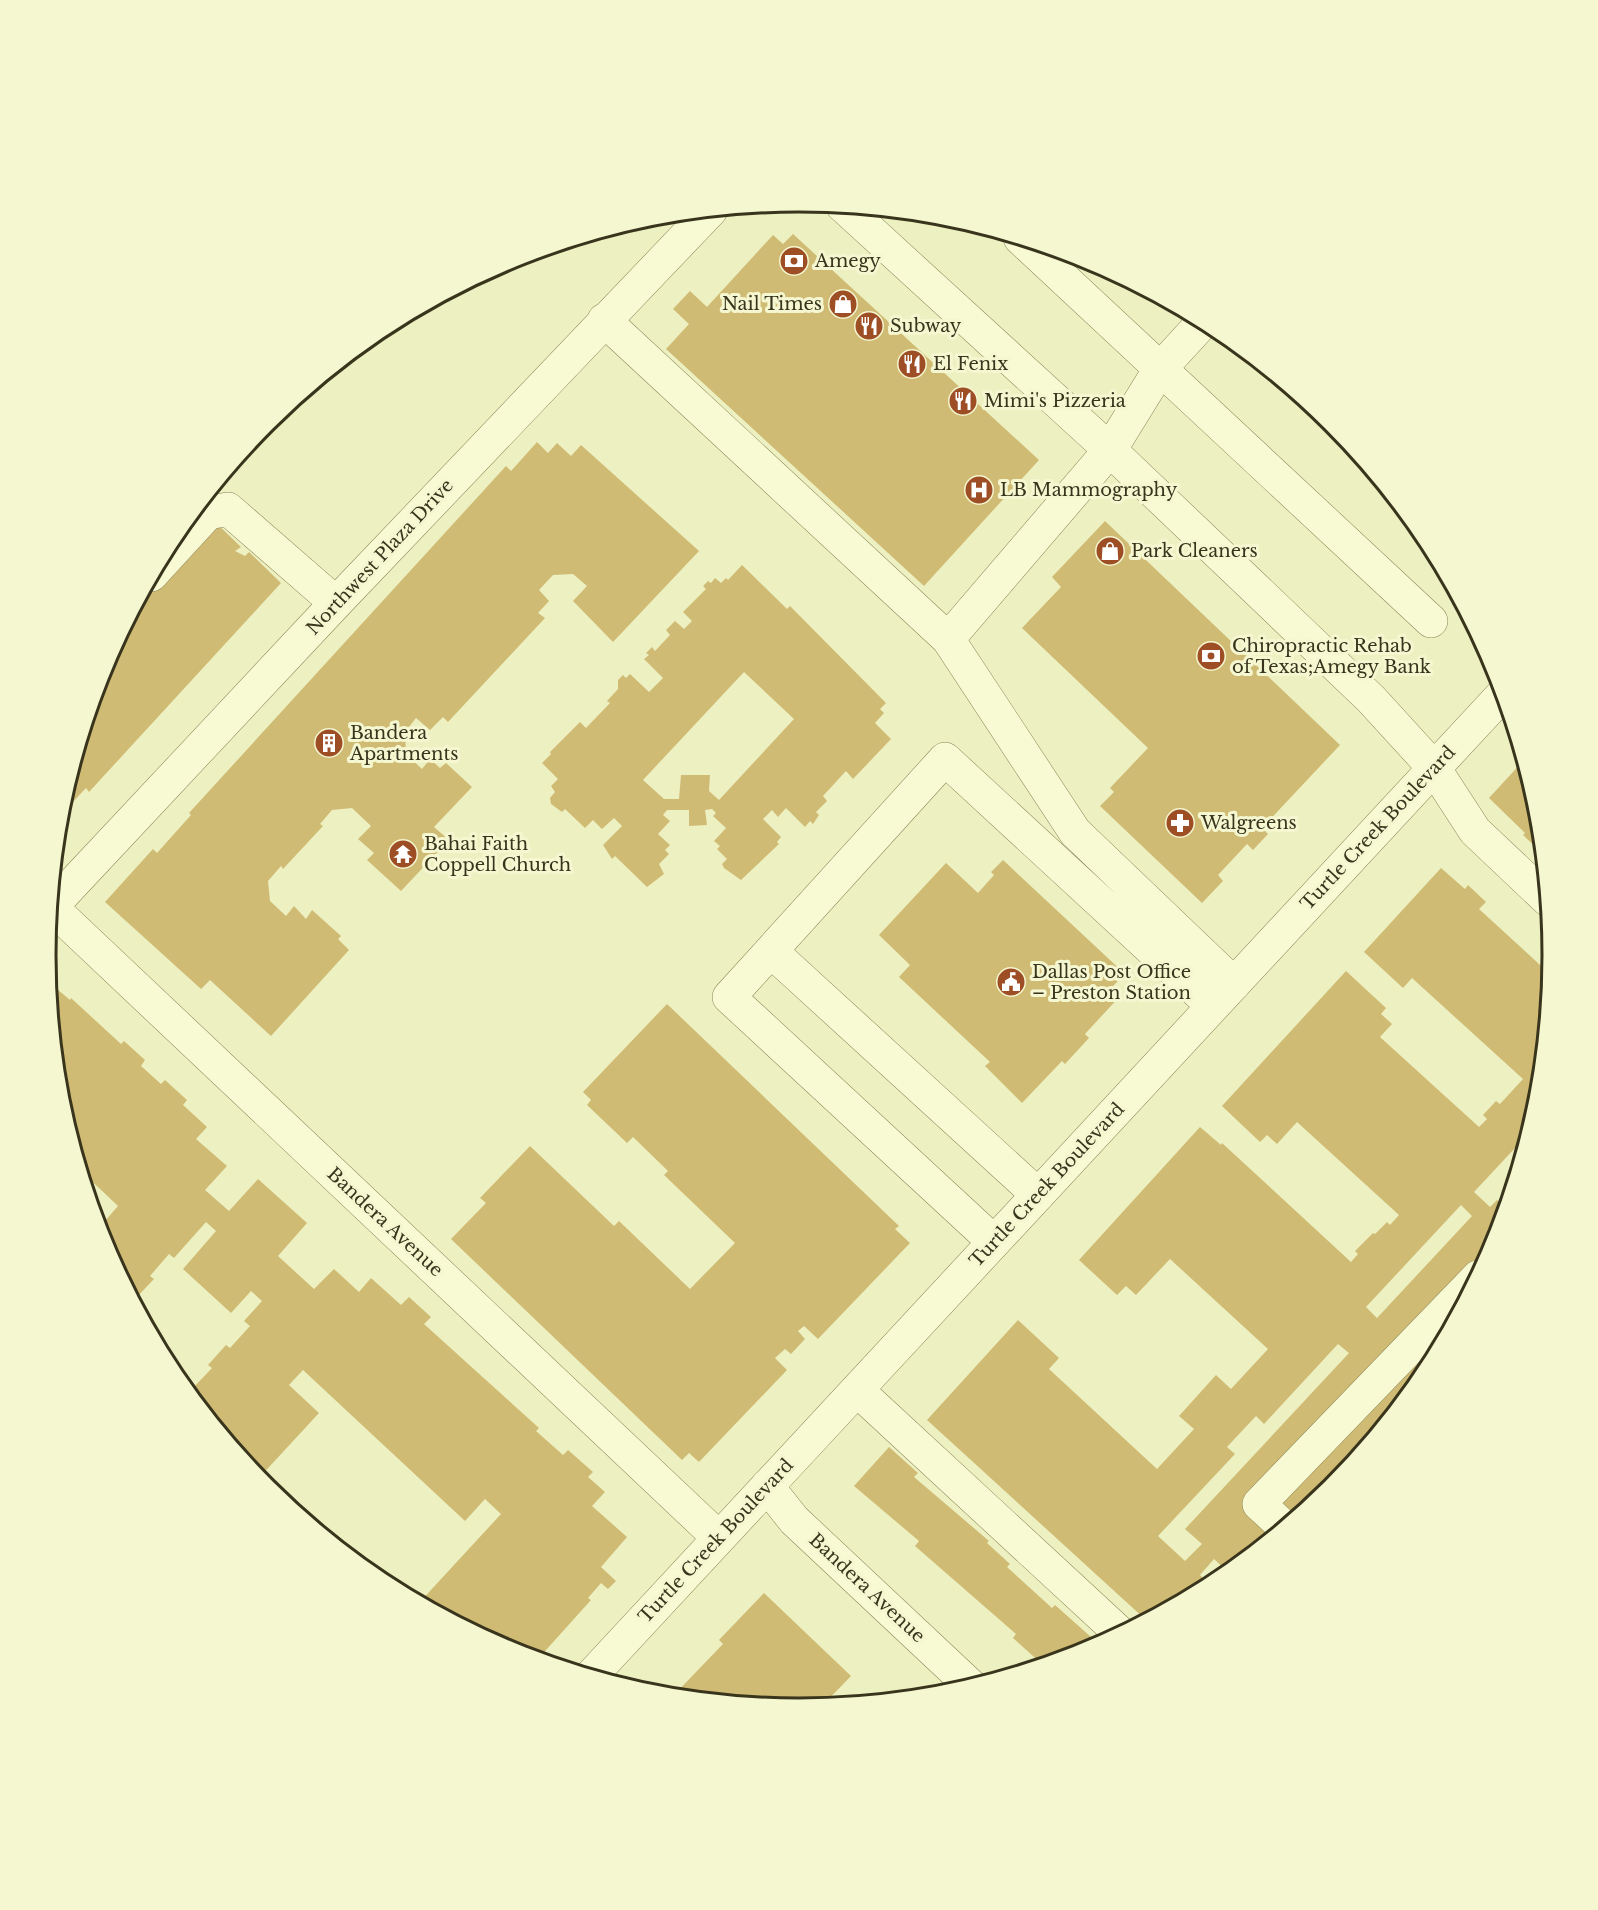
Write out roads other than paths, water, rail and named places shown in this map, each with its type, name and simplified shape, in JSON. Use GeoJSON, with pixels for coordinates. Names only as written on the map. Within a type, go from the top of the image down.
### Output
{"type":"FeatureCollection","features":[{"type":"Feature","properties":{"kind":"street"},"geometry":{"type":"LineString","coordinates":[[851,213],[1110,450],[1371,699],[1434,768],[1475,831],[1540,892]]}},
{"type":"Feature","properties":{"kind":"street","name":"Northwest Plaza Drive"},"geometry":{"type":"LineString","coordinates":[[58,900],[336,603],[703,218]]}},
{"type":"Feature","properties":{"kind":"street"},"geometry":{"type":"LineString","coordinates":[[1032,249],[1431,621]]}},
{"type":"Feature","properties":{"kind":"street"},"geometry":{"type":"LineString","coordinates":[[604,320],[948,639],[1075,832],[1223,995]]}},
{"type":"Feature","properties":{"kind":"street"},"geometry":{"type":"LineString","coordinates":[[948,639],[1110,450],[1160,369],[1198,328]]}},
{"type":"Feature","properties":{"kind":"street"},"geometry":{"type":"LineString","coordinates":[[180,543],[208,513],[228,509],[336,603]]}},
{"type":"Feature","properties":{"kind":"street","name":"Turtle Creek Boulevard"},"geometry":{"type":"LineString","coordinates":[[597,1670],[1497,700]]}},
{"type":"Feature","properties":{"kind":"street"},"geometry":{"type":"LineString","coordinates":[[994,1242],[729,997],[945,759],[1223,995]]}},
{"type":"Feature","properties":{"kind":"street","name":"Bandera Avenue"},"geometry":{"type":"LineString","coordinates":[[57,913],[719,1538]]}},
{"type":"Feature","properties":{"kind":"street"},"geometry":{"type":"LineString","coordinates":[[771,951],[1038,1195]]}},
{"type":"Feature","properties":{"kind":"street"},"geometry":{"type":"LineString","coordinates":[[1279,1522],[1259,1504],[1459,1296]]}},
{"type":"Feature","properties":{"kind":"street"},"geometry":{"type":"LineString","coordinates":[[857,1390],[1115,1628]]}},
{"type":"Feature","properties":{"kind":"street","name":"Bandera Avenue"},"geometry":{"type":"LineString","coordinates":[[767,1486],[794,1520],[964,1679]]}},
{"type":"Feature","properties":{"kind":"place","name":"Amegy"},"geometry":{"type":"Point","coordinates":[794,261]}},
{"type":"Feature","properties":{"kind":"place","name":"Nail Times"},"geometry":{"type":"Point","coordinates":[843,304]}},
{"type":"Feature","properties":{"kind":"place","name":"Subway"},"geometry":{"type":"Point","coordinates":[869,326]}},
{"type":"Feature","properties":{"kind":"place","name":"El Fenix"},"geometry":{"type":"Point","coordinates":[912,364]}},
{"type":"Feature","properties":{"kind":"place","name":"Mimi's Pizzeria"},"geometry":{"type":"Point","coordinates":[963,401]}},
{"type":"Feature","properties":{"kind":"place","name":"LB Mammography"},"geometry":{"type":"Point","coordinates":[979,490]}},
{"type":"Feature","properties":{"kind":"place","name":"Park Cleaners"},"geometry":{"type":"Point","coordinates":[1110,551]}},
{"type":"Feature","properties":{"kind":"place","name":"Chiropractic Rehab of Texas;Amegy Bank"},"geometry":{"type":"Point","coordinates":[1211,656]}},
{"type":"Feature","properties":{"kind":"place","name":"Bandera Apartments"},"geometry":{"type":"Point","coordinates":[329,743]}},
{"type":"Feature","properties":{"kind":"place","name":"Walgreens"},"geometry":{"type":"Point","coordinates":[1180,823]}},
{"type":"Feature","properties":{"kind":"place","name":"Bahai Faith Coppell Church"},"geometry":{"type":"Point","coordinates":[403,854]}},
{"type":"Feature","properties":{"kind":"place","name":"Dallas Post Office – Preston Station"},"geometry":{"type":"Point","coordinates":[1011,982]}}]}
